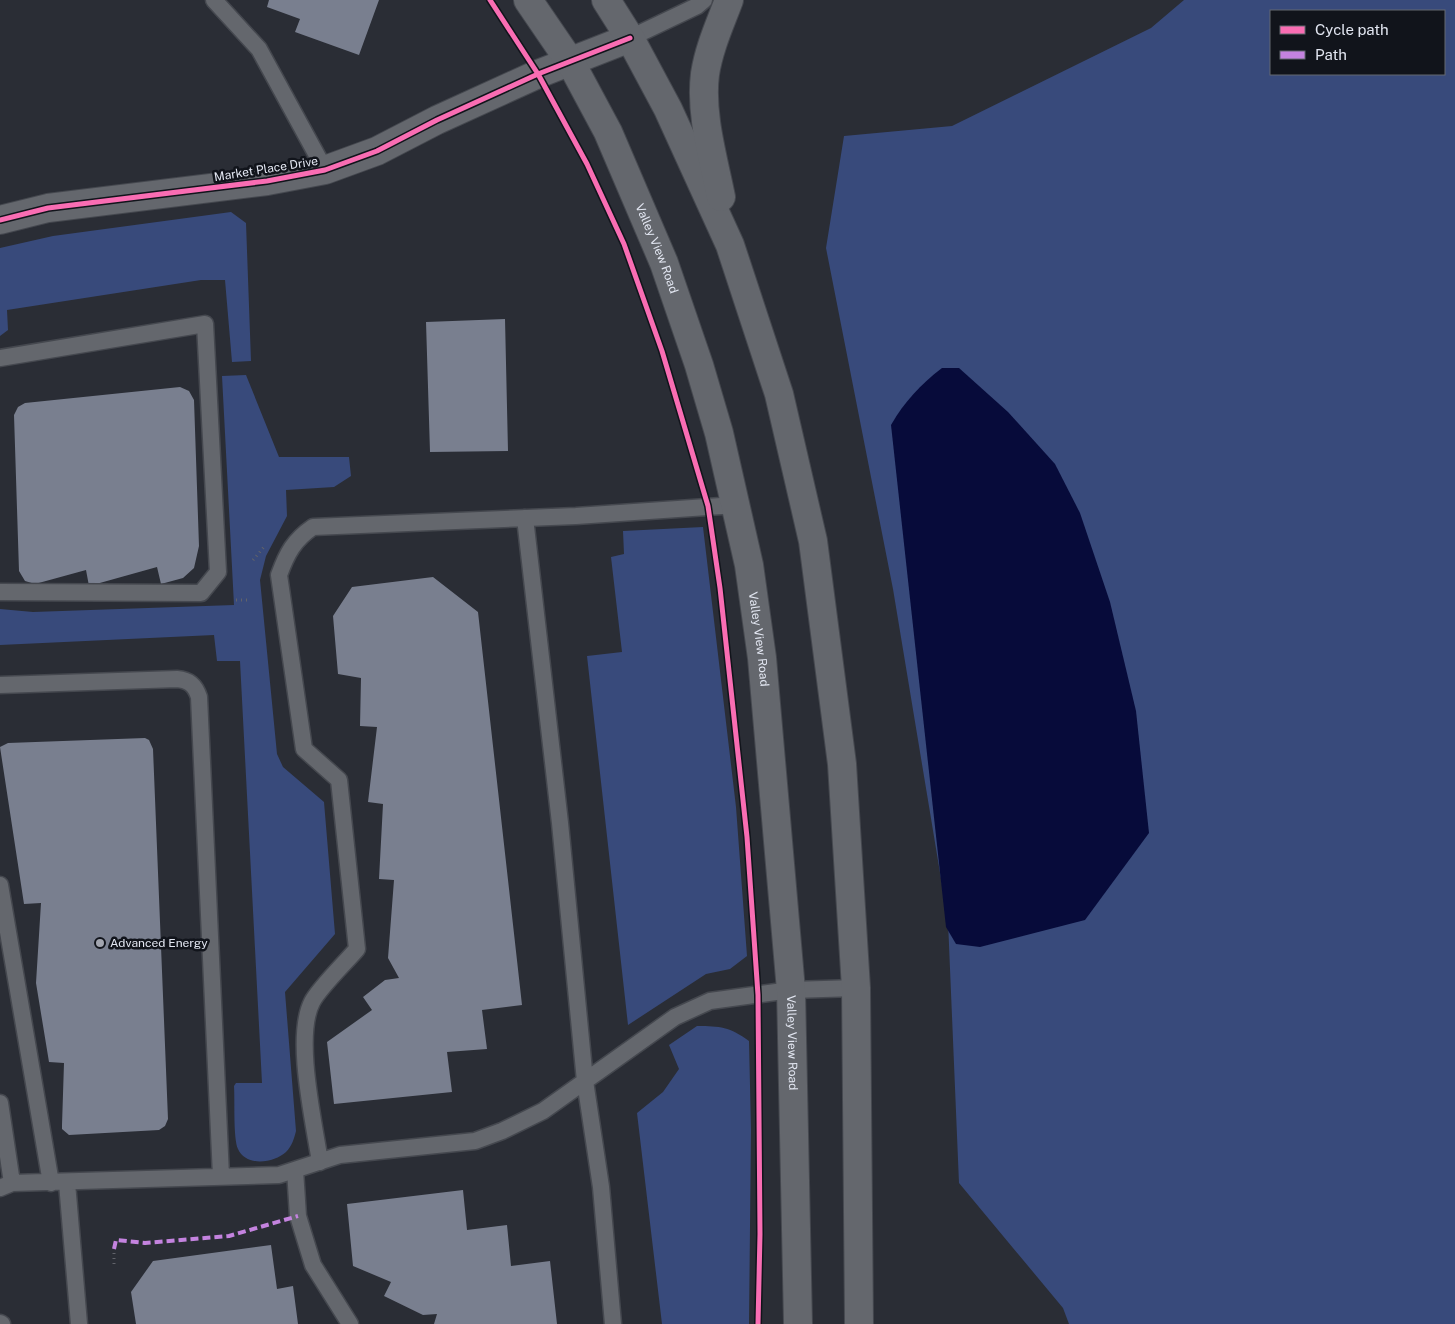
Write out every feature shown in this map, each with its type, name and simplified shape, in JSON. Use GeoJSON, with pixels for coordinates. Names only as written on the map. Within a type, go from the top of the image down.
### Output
{"type":"FeatureCollection","features":[{"type":"Feature","properties":{"kind":"main road","name":"Valley View Road"},"geometry":{"type":"LineString","coordinates":[[528,0],[571,63],[608,132],[664,263],[699,365],[736,505],[748,565],[762,658],[791,990],[798,1324]]}},
{"type":"Feature","properties":{"kind":"main road"},"geometry":{"type":"LineString","coordinates":[[606,0],[630,38],[676,126],[730,245],[779,394],[813,541],[842,764],[856,988],[860,1324]]}},
{"type":"Feature","properties":{"kind":"main road"},"geometry":{"type":"LineString","coordinates":[[729,0],[709,55],[704,83],[704,103],[730,245]]}},
{"type":"Feature","properties":{"kind":"main road","name":"Market Place Drive"},"geometry":{"type":"LineString","coordinates":[[0,220],[48,208],[266,182],[326,170],[377,151],[538,74],[571,63],[630,38]]}},
{"type":"Feature","properties":{"kind":"lane"},"geometry":{"type":"LineString","coordinates":[[214,0],[259,49],[326,170]]}},
{"type":"Feature","properties":{"kind":"lane"},"geometry":{"type":"LineString","coordinates":[[630,38],[697,6],[704,0]]}},
{"type":"Feature","properties":{"kind":"lane"},"geometry":{"type":"LineString","coordinates":[[0,358],[205,324],[218,572],[201,593],[0,592]]}},
{"type":"Feature","properties":{"kind":"lane"},"geometry":{"type":"LineString","coordinates":[[320,1162],[305,1056],[305,1026],[312,1002],[357,949],[339,780],[304,749],[280,575],[288,555],[299,537],[313,527],[525,518],[736,505]]}},
{"type":"Feature","properties":{"kind":"lane"},"geometry":{"type":"LineString","coordinates":[[525,518],[559,813],[585,1081],[601,1186],[613,1324]]}},
{"type":"Feature","properties":{"kind":"lane"},"geometry":{"type":"LineString","coordinates":[[0,685],[177,679],[186,680],[197,690],[200,716],[221,1176]]}},
{"type":"Feature","properties":{"kind":"lane"},"geometry":{"type":"LineString","coordinates":[[0,885],[51,1183]]}},
{"type":"Feature","properties":{"kind":"lane"},"geometry":{"type":"LineString","coordinates":[[0,1103],[6,1185],[279,1175],[320,1162],[364,1152],[475,1141],[502,1132],[543,1111],[675,1017],[710,1002],[791,990],[856,988]]}},
{"type":"Feature","properties":{"kind":"lane"},"geometry":{"type":"LineString","coordinates":[[295,1170],[298,1216],[312,1266],[350,1324]]}},
{"type":"Feature","properties":{"kind":"lane"},"geometry":{"type":"LineString","coordinates":[[67,1183],[79,1324]]}},
{"type":"Feature","properties":{"kind":"path"},"geometry":{"type":"LineString","coordinates":[[236,600],[250,600]]}},
{"type":"Feature","properties":{"kind":"path"},"geometry":{"type":"LineString","coordinates":[[114,1249],[114,1264]]}},
{"type":"Feature","properties":{"kind":"shaded area"},"geometry":{"type":"Polygon","coordinates":[[[1184,0],[1455,0],[1455,1324],[1069,1324],[1063,1308],[959,1183],[948,921],[893,589],[826,248],[844,136],[952,126],[1151,28],[1184,0]]]}},
{"type":"Feature","properties":{"kind":"shaded area"},"geometry":{"type":"Polygon","coordinates":[[[231,212],[246,223],[251,361],[232,362],[225,280],[201,280],[7,310],[8,330],[0,336],[0,248],[53,236],[231,212]]]}},
{"type":"Feature","properties":{"kind":"shaded area"},"geometry":{"type":"Polygon","coordinates":[[[942,368],[959,368],[1008,412],[1055,464],[1080,513],[1110,602],[1136,711],[1149,833],[1085,920],[980,947],[956,944],[946,927],[891,425],[914,394],[942,368]]]}},
{"type":"Feature","properties":{"kind":"shaded area"},"geometry":{"type":"Polygon","coordinates":[[[246,375],[279,457],[349,457],[351,476],[334,487],[286,490],[287,516],[266,556],[260,580],[277,754],[283,767],[324,802],[335,934],[285,992],[296,1131],[294,1140],[286,1152],[268,1161],[254,1161],[242,1155],[236,1144],[235,1128],[234,1086],[236,1083],[262,1083],[240,661],[217,661],[214,635],[0,645],[0,609],[33,612],[234,605],[222,376],[246,375]]]}},
{"type":"Feature","properties":{"kind":"shaded area"},"geometry":{"type":"Polygon","coordinates":[[[703,527],[736,807],[747,956],[730,969],[706,974],[628,1025],[587,656],[622,652],[611,557],[624,554],[623,531],[703,527]]]}},
{"type":"Feature","properties":{"kind":"shaded area"},"geometry":{"type":"Polygon","coordinates":[[[697,1026],[724,1028],[749,1041],[751,1130],[749,1324],[662,1324],[637,1113],[663,1092],[679,1069],[669,1045],[697,1026]]]}},
{"type":"Feature","properties":{"kind":"building"},"geometry":{"type":"Polygon","coordinates":[[[269,0],[379,0],[359,55],[295,32],[300,19],[267,7],[269,0]]]}},
{"type":"Feature","properties":{"kind":"building"},"geometry":{"type":"Polygon","coordinates":[[[505,319],[508,451],[430,452],[426,322],[505,319]]]}},
{"type":"Feature","properties":{"kind":"building"},"geometry":{"type":"Polygon","coordinates":[[[180,387],[189,391],[194,400],[199,546],[194,568],[183,578],[161,584],[157,567],[89,586],[86,570],[35,584],[25,581],[19,571],[14,415],[18,407],[25,403],[180,387]]]}},
{"type":"Feature","properties":{"kind":"building"},"geometry":{"type":"Polygon","coordinates":[[[433,577],[478,612],[522,1005],[482,1010],[487,1049],[447,1052],[452,1092],[334,1104],[327,1042],[372,1010],[363,997],[385,980],[399,978],[388,958],[394,880],[379,879],[383,804],[368,802],[377,727],[360,726],[361,678],[338,674],[333,616],[352,587],[433,577]]]}},
{"type":"Feature","properties":{"kind":"building","name":"Advanced Energy"},"geometry":{"type":"Polygon","coordinates":[[[145,738],[149,740],[153,749],[168,1119],[165,1126],[159,1130],[69,1135],[62,1129],[64,1063],[49,1062],[36,983],[41,903],[24,904],[0,747],[8,743],[145,738]]]}},
{"type":"Feature","properties":{"kind":"building"},"geometry":{"type":"Polygon","coordinates":[[[463,1190],[467,1230],[507,1225],[511,1266],[550,1261],[557,1324],[434,1324],[437,1314],[423,1315],[384,1296],[391,1282],[353,1266],[347,1204],[463,1190]]]}},
{"type":"Feature","properties":{"kind":"building"},"geometry":{"type":"Polygon","coordinates":[[[271,1245],[277,1289],[293,1286],[298,1324],[136,1324],[131,1292],[153,1261],[271,1245]]]}},
{"type":"Feature","properties":{"kind":"marked path"},"geometry":{"type":"LineString","coordinates":[[114,1249],[116,1240],[145,1243],[229,1236],[298,1216]]}},
{"type":"Feature","properties":{"kind":"cycle path"},"geometry":{"type":"LineString","coordinates":[[490,0],[538,74],[587,164],[624,244],[662,351],[708,506],[720,588],[747,837],[758,995],[760,1234],[758,1324]]}},
{"type":"Feature","properties":{"kind":"cycle path"},"geometry":{"type":"LineString","coordinates":[[0,220],[48,208],[267,181],[325,170],[377,151],[437,120],[538,74],[630,38]]}},
{"type":"Feature","properties":{"kind":"place","name":"Advanced Energy"},"geometry":{"type":"Point","coordinates":[100,943]}}]}
